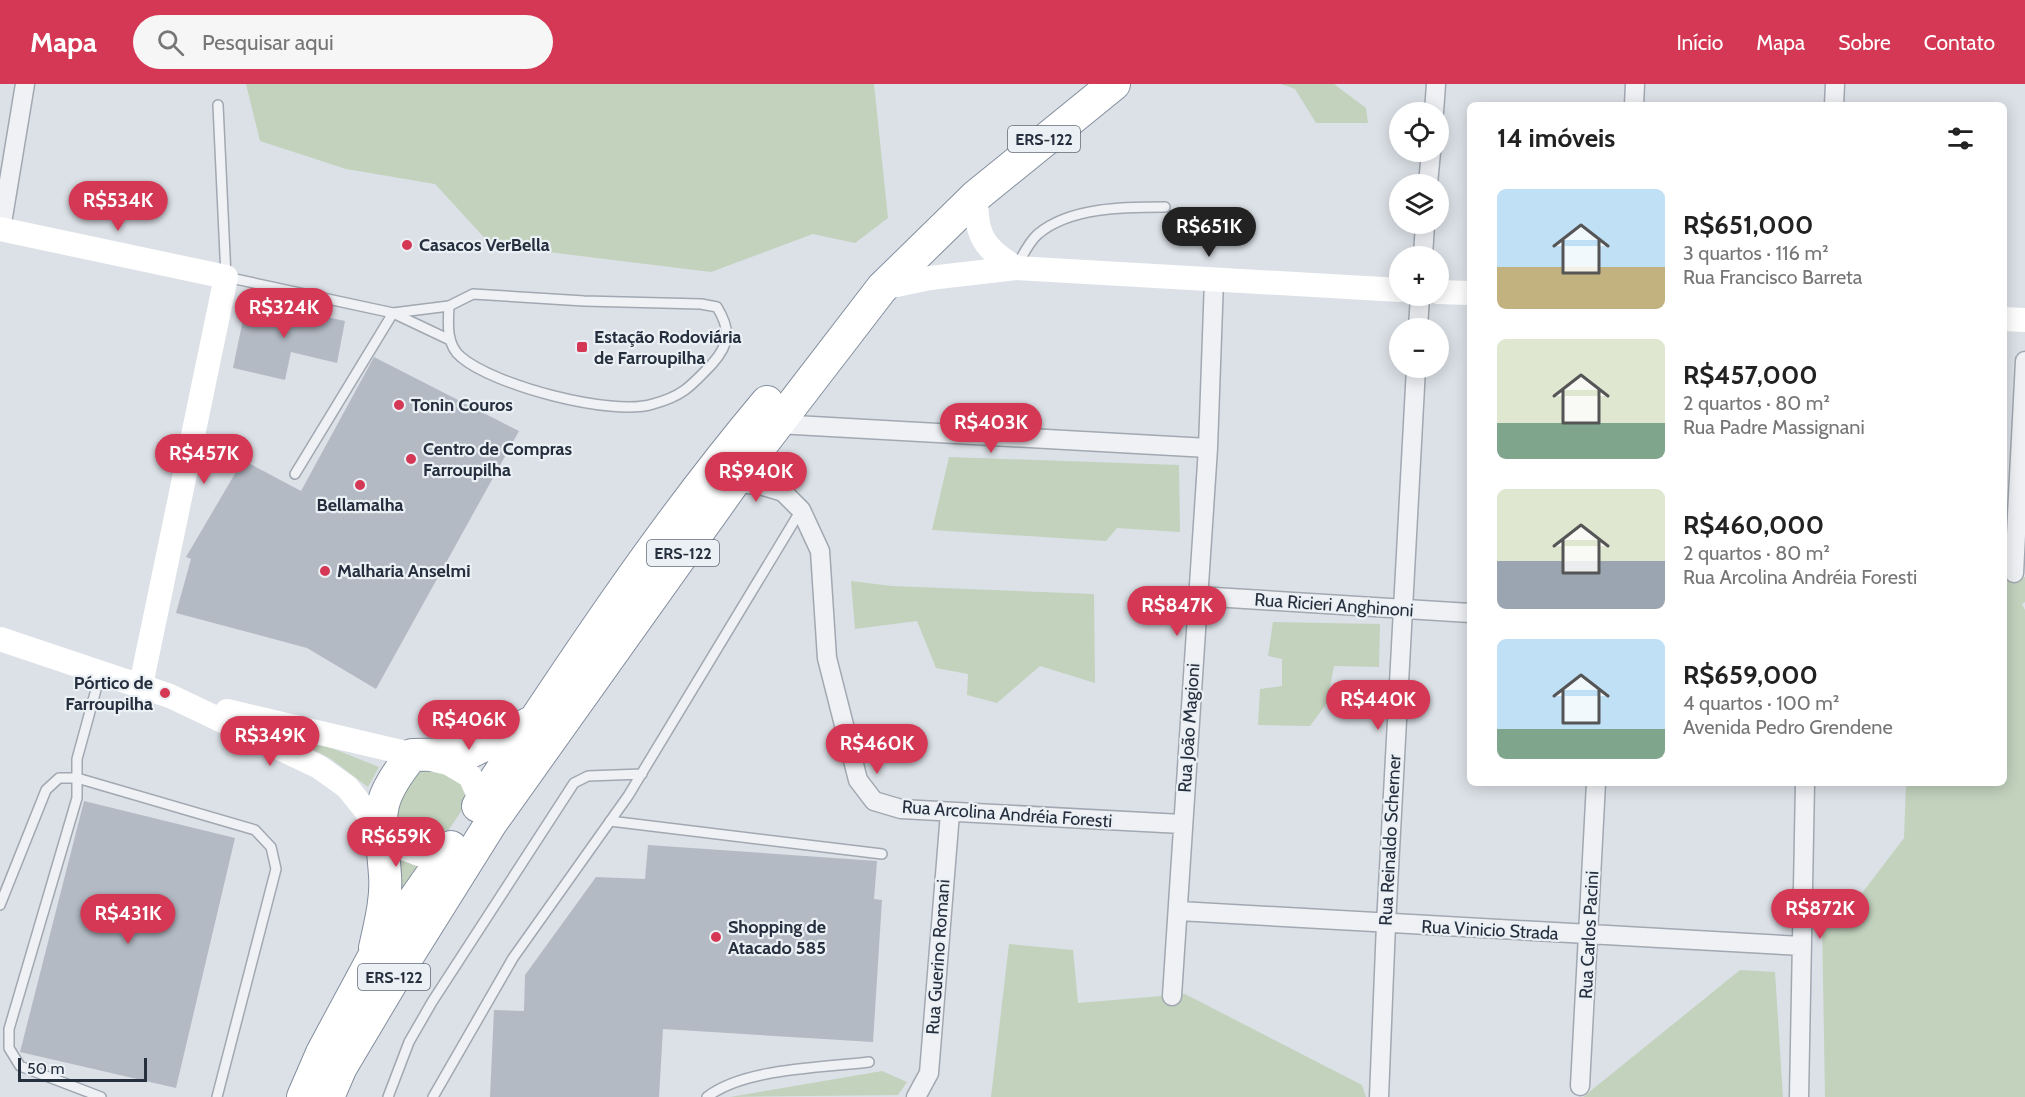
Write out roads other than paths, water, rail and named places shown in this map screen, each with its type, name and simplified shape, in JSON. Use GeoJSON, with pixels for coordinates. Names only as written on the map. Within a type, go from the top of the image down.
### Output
{"type":"FeatureCollection","features":[{"type":"Feature","properties":{"kind":"highway","name":"ERS-122"},"geometry":{"type":"LineString","coordinates":[[328,1097],[341,1067],[454,861],[486,812],[732,483],[882,288],[976,196],[1114,84]]}},
{"type":"Feature","properties":{"kind":"highway","name":"ERS-122"},"geometry":{"type":"LineString","coordinates":[[486,812],[531,723],[608,611],[756,416],[850,310],[882,288]]}},
{"type":"Feature","properties":{"kind":"highway"},"geometry":{"type":"LineString","coordinates":[[372,960],[382,916],[386,877],[379,827],[384,797],[399,772],[399,750],[465,754],[531,723]]}},
{"type":"Feature","properties":{"kind":"highway","name":"ERS-122"},"geometry":{"type":"LineString","coordinates":[[303,1097],[322,1053],[372,960],[454,861]]}},
{"type":"Feature","properties":{"kind":"street"},"geometry":{"type":"LineString","coordinates":[[25,84],[1,229],[226,277],[141,685]]}},
{"type":"Feature","properties":{"kind":"street"},"geometry":{"type":"LineString","coordinates":[[1435,102],[1436,84]]}},
{"type":"Feature","properties":{"kind":"street"},"geometry":{"type":"LineString","coordinates":[[1634,102],[1635,84]]}},
{"type":"Feature","properties":{"kind":"street"},"geometry":{"type":"LineString","coordinates":[[1834,102],[1835,84]]}},
{"type":"Feature","properties":{"kind":"street"},"geometry":{"type":"LineString","coordinates":[[976,196],[976,223],[982,239],[997,256],[1016,268]]}},
{"type":"Feature","properties":{"kind":"street"},"geometry":{"type":"LineString","coordinates":[[882,288],[957,274],[1016,268],[1389,289]]}},
{"type":"Feature","properties":{"kind":"street","name":"Rua João Magioni"},"geometry":{"type":"LineString","coordinates":[[1172,996],[1208,448],[1214,280]]}},
{"type":"Feature","properties":{"kind":"street"},"geometry":{"type":"LineString","coordinates":[[1449,292],[1467,293]]}},
{"type":"Feature","properties":{"kind":"street"},"geometry":{"type":"LineString","coordinates":[[2007,319],[2025,320]]}},
{"type":"Feature","properties":{"kind":"street"},"geometry":{"type":"LineString","coordinates":[[2014,573],[2025,361]]}},
{"type":"Feature","properties":{"kind":"street","name":"Rua Reinaldo Scherner"},"geometry":{"type":"LineString","coordinates":[[1379,1097],[1415,378]]}},
{"type":"Feature","properties":{"kind":"street"},"geometry":{"type":"LineString","coordinates":[[783,492],[768,436],[1208,448]]}},
{"type":"Feature","properties":{"kind":"street"},"geometry":{"type":"LineString","coordinates":[[732,483],[759,485],[783,492]]}},
{"type":"Feature","properties":{"kind":"street","name":"Rua Arcolina Andréia Foresti"},"geometry":{"type":"LineString","coordinates":[[783,492],[801,510],[820,551],[828,658],[858,780],[874,801],[901,809],[950,813],[1182,824]]}},
{"type":"Feature","properties":{"kind":"street","name":"Rua Ricieri Anghinoni"},"geometry":{"type":"LineString","coordinates":[[1198,596],[1467,613]]}},
{"type":"Feature","properties":{"kind":"street"},"geometry":{"type":"LineString","coordinates":[[0,639],[171,696],[319,767],[347,787],[379,827],[403,848],[454,861]]}},
{"type":"Feature","properties":{"kind":"street"},"geometry":{"type":"LineString","coordinates":[[171,696],[448,763],[470,776],[486,812]]}},
{"type":"Feature","properties":{"kind":"street","name":"Rua Carlos Pacini"},"geometry":{"type":"LineString","coordinates":[[1580,1086],[1590,935],[1596,786]]}},
{"type":"Feature","properties":{"kind":"street"},"geometry":{"type":"LineString","coordinates":[[1799,1097],[1805,786]]}},
{"type":"Feature","properties":{"kind":"street","name":"Rua Guerino Romani"},"geometry":{"type":"LineString","coordinates":[[916,1097],[929,1073],[950,813]]}},
{"type":"Feature","properties":{"kind":"street","name":"Rua Vinicio Strada"},"geometry":{"type":"LineString","coordinates":[[1179,911],[1802,946]]}},
{"type":"Feature","properties":{"kind":"lane"},"geometry":{"type":"LineString","coordinates":[[218,105],[226,277],[393,314],[450,340]]}},
{"type":"Feature","properties":{"kind":"lane"},"geometry":{"type":"LineString","coordinates":[[1016,268],[1036,235],[1050,226],[1100,209],[1165,207]]}},
{"type":"Feature","properties":{"kind":"lane"},"geometry":{"type":"LineString","coordinates":[[393,314],[449,306],[473,294],[584,301],[701,304],[717,307],[727,323],[727,336],[721,353],[684,393],[651,405],[621,407],[567,400],[486,373],[459,357],[450,340],[449,306]]}},
{"type":"Feature","properties":{"kind":"lane"},"geometry":{"type":"LineString","coordinates":[[295,474],[393,314]]}},
{"type":"Feature","properties":{"kind":"lane"},"geometry":{"type":"LineString","coordinates":[[433,1097],[513,958],[642,774],[801,510]]}},
{"type":"Feature","properties":{"kind":"lane"},"geometry":{"type":"LineString","coordinates":[[101,672],[77,759],[77,798],[9,1029],[9,1048],[20,1066],[101,1097]]}},
{"type":"Feature","properties":{"kind":"lane"},"geometry":{"type":"LineString","coordinates":[[387,1097],[409,1042],[432,1002],[574,783],[588,776],[642,774]]}},
{"type":"Feature","properties":{"kind":"lane"},"geometry":{"type":"LineString","coordinates":[[0,905],[46,790],[59,778],[77,778],[255,830],[271,847],[276,869],[217,1097]]}},
{"type":"Feature","properties":{"kind":"lane"},"geometry":{"type":"LineString","coordinates":[[610,821],[882,854]]}},
{"type":"Feature","properties":{"kind":"lane"},"geometry":{"type":"LineString","coordinates":[[706,1097],[720,1086],[743,1078],[868,1062]]}},
{"type":"Feature","properties":{"kind":"place","name":"Casacos VerBella"},"geometry":{"type":"Point","coordinates":[407,245]}},
{"type":"Feature","properties":{"kind":"place","name":"Estação Rodoviária de Farroupilha"},"geometry":{"type":"Point","coordinates":[582,347]}},
{"type":"Feature","properties":{"kind":"place","name":"Tonin Couros"},"geometry":{"type":"Point","coordinates":[399,405]}},
{"type":"Feature","properties":{"kind":"place","name":"Centro de Compras Farroupilha"},"geometry":{"type":"Point","coordinates":[411,459]}},
{"type":"Feature","properties":{"kind":"place","name":"Bellamalha"},"geometry":{"type":"Point","coordinates":[360,485]}},
{"type":"Feature","properties":{"kind":"place","name":"Malharia Anselmi"},"geometry":{"type":"Point","coordinates":[325,571]}},
{"type":"Feature","properties":{"kind":"place","name":"Pórtico de Farroupilha"},"geometry":{"type":"Point","coordinates":[165,693]}},
{"type":"Feature","properties":{"kind":"place","name":"Shopping de Atacado 585"},"geometry":{"type":"Point","coordinates":[716,937]}}]}
